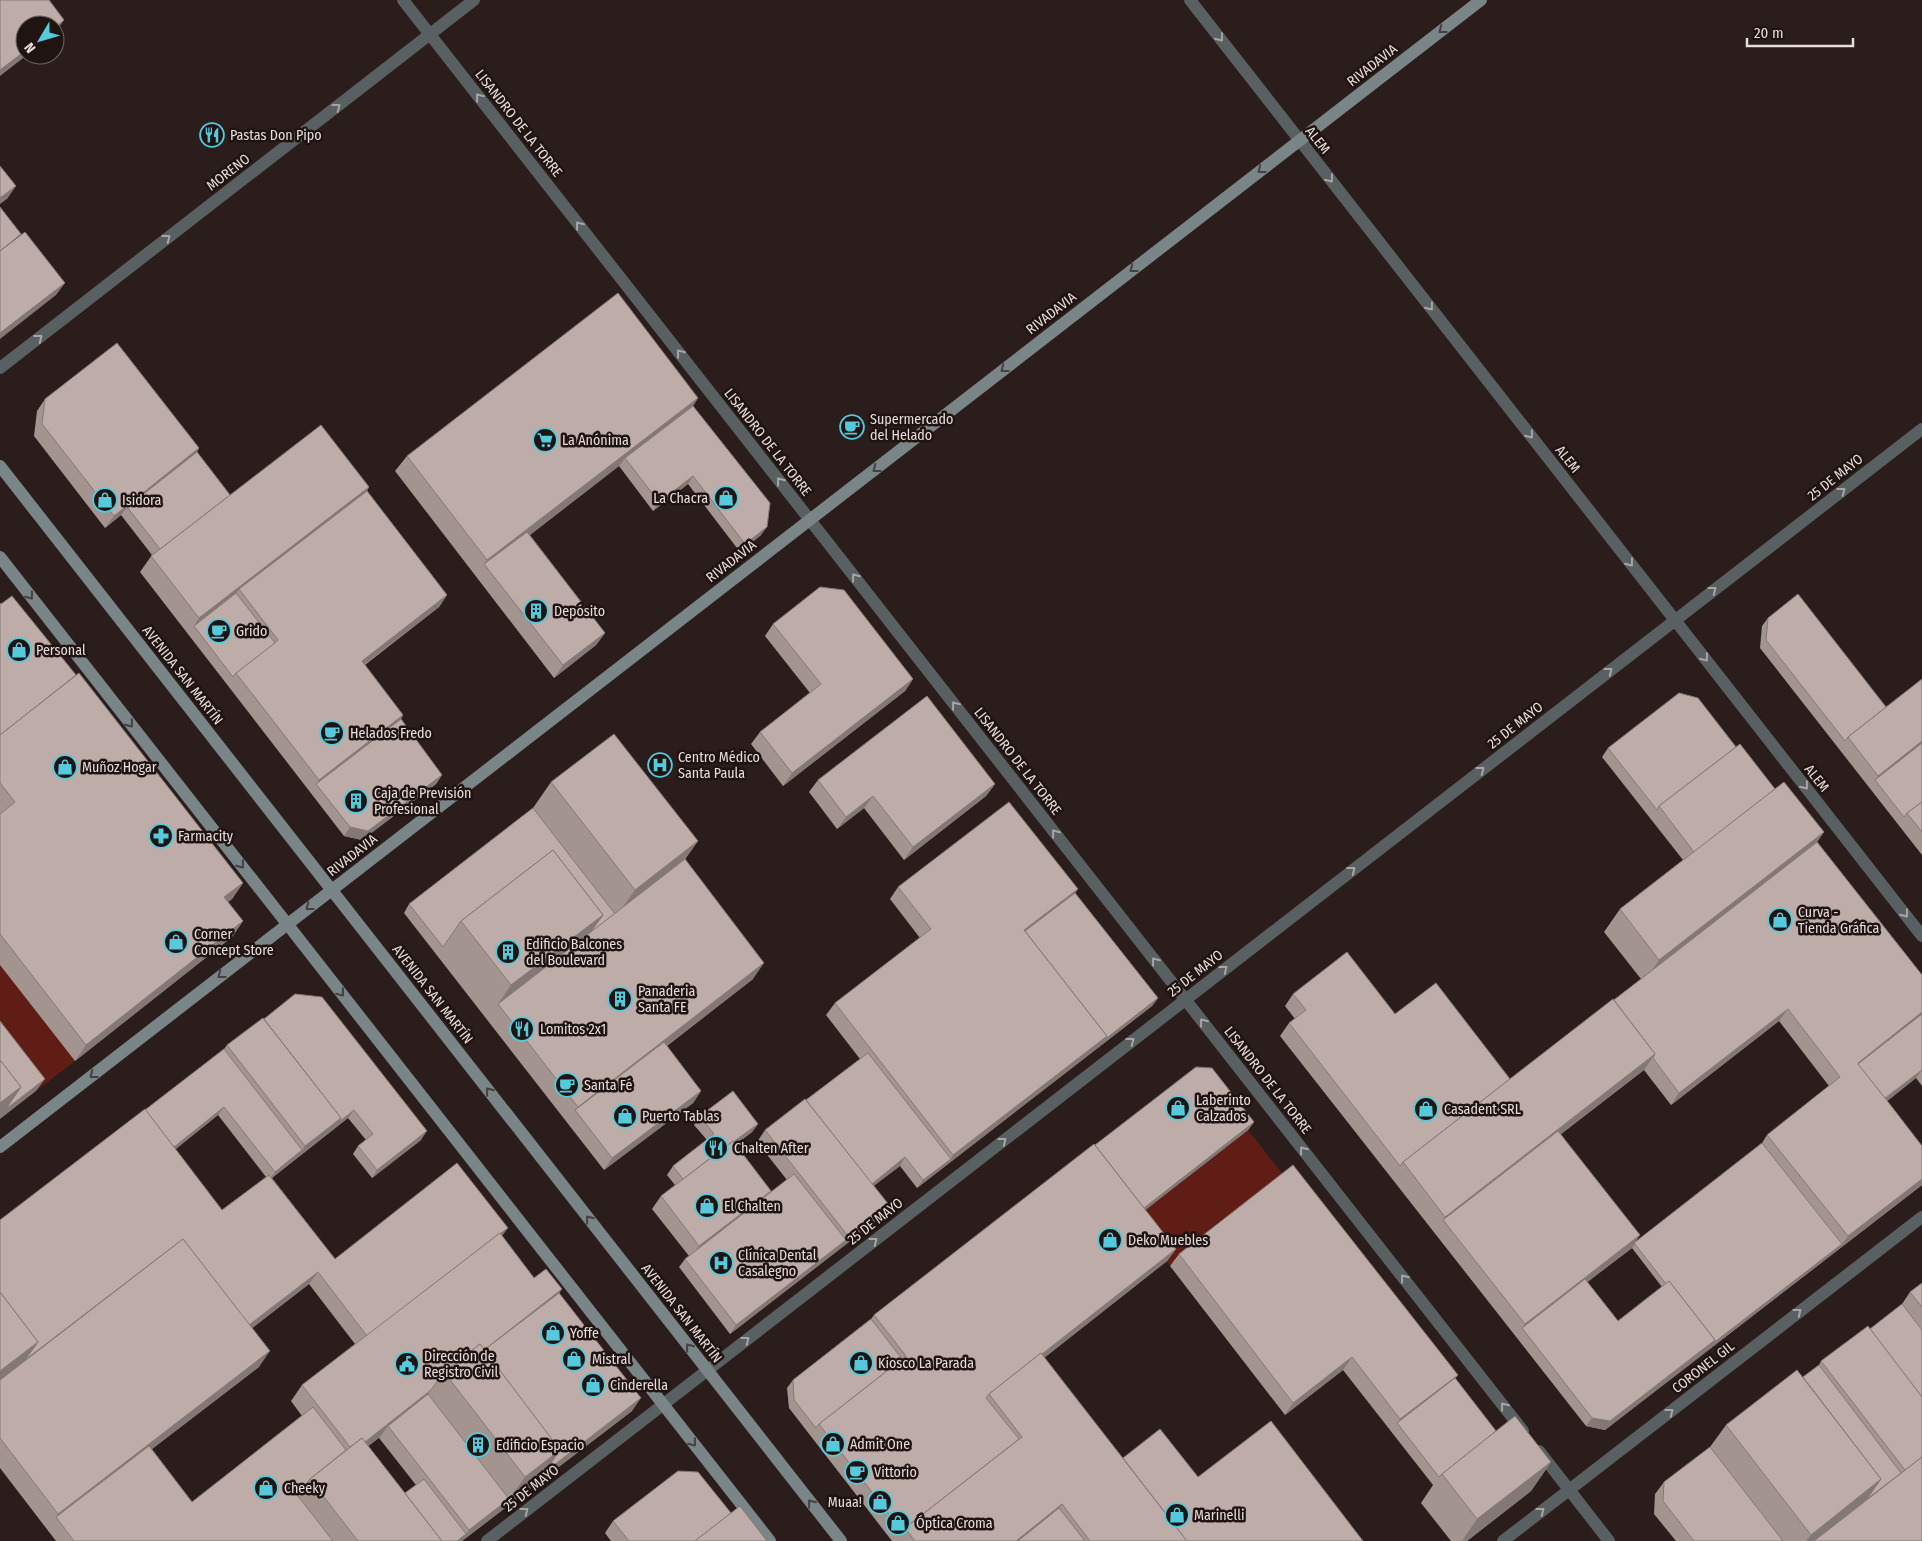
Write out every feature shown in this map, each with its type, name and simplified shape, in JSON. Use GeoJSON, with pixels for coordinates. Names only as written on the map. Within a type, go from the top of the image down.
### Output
{"type":"FeatureCollection","features":[{"type":"Feature","properties":{"kind":"main road","name":"RIVADAVIA"},"geometry":{"type":"LineString","coordinates":[[0,1147],[1481,0]]}},
{"type":"Feature","properties":{"kind":"main road","name":"AVENIDA SAN MARTÍN"},"geometry":{"type":"LineString","coordinates":[[0,466],[841,1541]]}},
{"type":"Feature","properties":{"kind":"main road"},"geometry":{"type":"LineString","coordinates":[[0,557],[770,1541]]}},
{"type":"Feature","properties":{"kind":"street","name":"LISANDRO DE LA TORRE"},"geometry":{"type":"LineString","coordinates":[[403,0],[1609,1541]]}},
{"type":"Feature","properties":{"kind":"street","name":"MORENO"},"geometry":{"type":"LineString","coordinates":[[0,368],[474,0]]}},
{"type":"Feature","properties":{"kind":"street","name":"ALEM"},"geometry":{"type":"LineString","coordinates":[[1190,0],[1922,936]]}},
{"type":"Feature","properties":{"kind":"street","name":"25 DE MAYO"},"geometry":{"type":"LineString","coordinates":[[487,1541],[1922,429]]}},
{"type":"Feature","properties":{"kind":"street","name":"CORONEL GIL"},"geometry":{"type":"LineString","coordinates":[[1503,1541],[1922,1217]]}},
{"type":"Feature","properties":{"kind":"shaded area"},"geometry":{"type":"Polygon","coordinates":[[[0,965],[75,1061],[36,1091],[0,1044],[0,965]]]}},
{"type":"Feature","properties":{"kind":"shaded area"},"geometry":{"type":"Polygon","coordinates":[[[1248,1130],[1285,1177],[1170,1266],[1134,1219],[1248,1130]]]}},
{"type":"Feature","properties":{"kind":"building"},"geometry":{"type":"Polygon","coordinates":[[[0,0],[49,0],[60,15],[15,15],[15,59],[0,70],[0,0]]]}},
{"type":"Feature","properties":{"kind":"building"},"geometry":{"type":"Polygon","coordinates":[[[0,166],[16,186],[0,198],[0,166]]]}},
{"type":"Feature","properties":{"kind":"building"},"geometry":{"type":"Polygon","coordinates":[[[0,207],[21,234],[0,251],[0,207]]]}},
{"type":"Feature","properties":{"kind":"building"},"geometry":{"type":"Polygon","coordinates":[[[25,232],[65,283],[0,333],[0,251],[25,232]]]}},
{"type":"Feature","properties":{"kind":"building","name":"La Anónima"},"geometry":{"type":"Polygon","coordinates":[[[618,293],[698,398],[487,560],[407,456],[618,293]]]}},
{"type":"Feature","properties":{"kind":"building"},"geometry":{"type":"Polygon","coordinates":[[[117,343],[199,448],[114,516],[42,424],[45,399],[117,343]]]}},
{"type":"Feature","properties":{"kind":"building"},"geometry":{"type":"Polygon","coordinates":[[[693,406],[770,503],[767,527],[745,544],[693,476],[659,502],[625,458],[693,406]]]}},
{"type":"Feature","properties":{"kind":"building"},"geometry":{"type":"Polygon","coordinates":[[[321,425],[369,487],[199,618],[151,556],[321,425]]]}},
{"type":"Feature","properties":{"kind":"building"},"geometry":{"type":"Polygon","coordinates":[[[197,452],[230,495],[160,549],[127,507],[197,452]]]}},
{"type":"Feature","properties":{"kind":"building"},"geometry":{"type":"Polygon","coordinates":[[[367,491],[447,595],[362,661],[403,715],[319,780],[236,673],[278,640],[239,589],[367,491]]]}},
{"type":"Feature","properties":{"kind":"building","name":"Depósito"},"geometry":{"type":"Polygon","coordinates":[[[527,532],[605,633],[563,665],[484,564],[527,532]]]}},
{"type":"Feature","properties":{"kind":"building"},"geometry":{"type":"Polygon","coordinates":[[[820,587],[844,590],[913,679],[792,773],[760,732],[821,684],[773,624],[820,587]]]}},
{"type":"Feature","properties":{"kind":"building"},"geometry":{"type":"Polygon","coordinates":[[[236,593],[275,643],[233,677],[194,626],[236,593]]]}},
{"type":"Feature","properties":{"kind":"building"},"geometry":{"type":"Polygon","coordinates":[[[1798,594],[1886,707],[1845,741],[1766,640],[1768,618],[1798,594]]]}},
{"type":"Feature","properties":{"kind":"building","name":"Personal"},"geometry":{"type":"Polygon","coordinates":[[[12,596],[76,675],[0,735],[0,603],[12,596]]]}},
{"type":"Feature","properties":{"kind":"building"},"geometry":{"type":"Polygon","coordinates":[[[79,673],[243,883],[224,897],[243,921],[86,1045],[0,934],[0,814],[15,802],[0,783],[0,735],[79,673]]]}},
{"type":"Feature","properties":{"kind":"building"},"geometry":{"type":"Polygon","coordinates":[[[1922,679],[1922,741],[1878,776],[1848,737],[1922,679]]]}},
{"type":"Feature","properties":{"kind":"building"},"geometry":{"type":"Polygon","coordinates":[[[1679,693],[1698,698],[1736,747],[1659,806],[1657,810],[1608,748],[1679,693]]]}},
{"type":"Feature","properties":{"kind":"building"},"geometry":{"type":"Polygon","coordinates":[[[927,696],[995,784],[913,847],[873,796],[846,817],[818,780],[927,696]]]}},
{"type":"Feature","properties":{"kind":"building"},"geometry":{"type":"Polygon","coordinates":[[[401,719],[442,775],[368,831],[350,827],[316,784],[401,719]]]}},
{"type":"Feature","properties":{"kind":"building"},"geometry":{"type":"Polygon","coordinates":[[[614,734],[698,841],[635,890],[551,782],[614,734]]]}},
{"type":"Feature","properties":{"kind":"building"},"geometry":{"type":"Polygon","coordinates":[[[1922,743],[1922,802],[1904,817],[1875,780],[1922,743]]]}},
{"type":"Feature","properties":{"kind":"building"},"geometry":{"type":"Polygon","coordinates":[[[1740,744],[1775,789],[1694,852],[1659,806],[1740,744]]]}},
{"type":"Feature","properties":{"kind":"building"},"geometry":{"type":"Polygon","coordinates":[[[1784,782],[1824,832],[1659,960],[1620,909],[1784,782]]]}},
{"type":"Feature","properties":{"kind":"building"},"geometry":{"type":"Polygon","coordinates":[[[1009,802],[1078,889],[1024,930],[1107,1036],[953,1155],[835,1003],[931,929],[898,887],[1009,802]]]}},
{"type":"Feature","properties":{"kind":"building"},"geometry":{"type":"Polygon","coordinates":[[[1922,802],[1922,832],[1907,813],[1922,802]]]}},
{"type":"Feature","properties":{"kind":"building"},"geometry":{"type":"Polygon","coordinates":[[[533,808],[615,914],[590,933],[603,915],[553,850],[461,921],[443,947],[409,904],[533,808]]]}},
{"type":"Feature","properties":{"kind":"building"},"geometry":{"type":"Polygon","coordinates":[[[1817,842],[1922,975],[1922,1012],[1858,1063],[1922,1146],[1922,1179],[1848,1236],[1767,1135],[1840,1077],[1788,1009],[1679,1093],[1653,1058],[1655,1054],[1614,1000],[1817,842]]]}},
{"type":"Feature","properties":{"kind":"building"},"geometry":{"type":"Polygon","coordinates":[[[553,850],[603,915],[511,985],[461,921],[553,850]]]}},
{"type":"Feature","properties":{"kind":"building","name":"Panaderia Santa FE"},"geometry":{"type":"Polygon","coordinates":[[[685,859],[764,963],[578,1107],[498,1004],[685,859]]]}},
{"type":"Feature","properties":{"kind":"building"},"geometry":{"type":"Polygon","coordinates":[[[1075,893],[1158,998],[1104,1040],[1107,1036],[1025,931],[1075,893]]]}},
{"type":"Feature","properties":{"kind":"building"},"geometry":{"type":"Polygon","coordinates":[[[1347,952],[1395,1014],[1436,983],[1510,1079],[1400,1166],[1289,1023],[1306,1010],[1293,994],[1347,952]]]}},
{"type":"Feature","properties":{"kind":"building"},"geometry":{"type":"Polygon","coordinates":[[[295,994],[322,997],[427,1131],[377,1170],[358,1146],[373,1134],[354,1110],[339,1122],[341,1118],[264,1019],[295,994]]]}},
{"type":"Feature","properties":{"kind":"building"},"geometry":{"type":"Polygon","coordinates":[[[1613,999],[1655,1054],[1445,1217],[1403,1162],[1613,999]]]}},
{"type":"Feature","properties":{"kind":"building"},"geometry":{"type":"Polygon","coordinates":[[[1922,1014],[1922,1070],[1885,1098],[1858,1064],[1922,1014]]]}},
{"type":"Feature","properties":{"kind":"building"},"geometry":{"type":"Polygon","coordinates":[[[263,1018],[341,1118],[305,1146],[227,1045],[263,1018]]]}},
{"type":"Feature","properties":{"kind":"building"},"geometry":{"type":"Polygon","coordinates":[[[0,1021],[45,1079],[6,1109],[21,1087],[0,1060],[0,1021]]]}},
{"type":"Feature","properties":{"kind":"building","name":"Puerto Tablas"},"geometry":{"type":"Polygon","coordinates":[[[664,1042],[701,1091],[612,1158],[575,1110],[664,1042]]]}},
{"type":"Feature","properties":{"kind":"building"},"geometry":{"type":"Polygon","coordinates":[[[224,1049],[302,1150],[275,1172],[224,1107],[174,1147],[145,1110],[224,1049]]]}},
{"type":"Feature","properties":{"kind":"building"},"geometry":{"type":"Polygon","coordinates":[[[868,1053],[951,1159],[923,1180],[905,1157],[872,1184],[806,1100],[868,1053]]]}},
{"type":"Feature","properties":{"kind":"building"},"geometry":{"type":"Polygon","coordinates":[[[0,1060],[21,1087],[0,1103],[0,1060]]]}},
{"type":"Feature","properties":{"kind":"building"},"geometry":{"type":"Polygon","coordinates":[[[1196,1067],[1212,1068],[1254,1122],[1144,1208],[1095,1145],[1196,1067]]]}},
{"type":"Feature","properties":{"kind":"building","name":"Chalten After"},"geometry":{"type":"Polygon","coordinates":[[[733,1091],[758,1124],[683,1179],[673,1166],[714,1134],[700,1116],[733,1091]]]}},
{"type":"Feature","properties":{"kind":"building"},"geometry":{"type":"Polygon","coordinates":[[[805,1099],[889,1205],[848,1236],[765,1130],[805,1099]]]}},
{"type":"Feature","properties":{"kind":"building"},"geometry":{"type":"Polygon","coordinates":[[[145,1109],[222,1210],[269,1175],[335,1259],[457,1163],[508,1228],[367,1336],[318,1272],[249,1325],[183,1239],[25,1360],[38,1342],[0,1292],[0,1220],[145,1109]]]}},
{"type":"Feature","properties":{"kind":"building"},"geometry":{"type":"Polygon","coordinates":[[[1558,1131],[1640,1235],[1525,1324],[1443,1220],[1558,1131]]]}},
{"type":"Feature","properties":{"kind":"building","name":"El Chalten"},"geometry":{"type":"Polygon","coordinates":[[[733,1141],[771,1191],[699,1246],[661,1196],[733,1141]]]}},
{"type":"Feature","properties":{"kind":"building"},"geometry":{"type":"Polygon","coordinates":[[[1762,1143],[1842,1244],[1712,1344],[1715,1340],[1669,1281],[1666,1284],[1634,1243],[1762,1143]]]}},
{"type":"Feature","properties":{"kind":"building"},"geometry":{"type":"Polygon","coordinates":[[[1094,1144],[1176,1249],[989,1394],[986,1398],[1019,1439],[905,1528],[903,1532],[819,1424],[906,1356],[874,1315],[1094,1144]]]}},
{"type":"Feature","properties":{"kind":"building"},"geometry":{"type":"Polygon","coordinates":[[[1293,1165],[1458,1375],[1400,1419],[1352,1357],[1293,1403],[1179,1254],[1293,1165]]]}},
{"type":"Feature","properties":{"kind":"building"},"geometry":{"type":"Polygon","coordinates":[[[794,1174],[846,1240],[736,1325],[685,1259],[794,1174]]]}},
{"type":"Feature","properties":{"kind":"building","name":"Dirección de Registro Civil"},"geometry":{"type":"Polygon","coordinates":[[[500,1233],[534,1278],[546,1269],[562,1289],[484,1350],[480,1344],[444,1372],[431,1390],[365,1442],[362,1438],[350,1447],[302,1385],[500,1233]]]}},
{"type":"Feature","properties":{"kind":"building"},"geometry":{"type":"Polygon","coordinates":[[[183,1239],[270,1351],[58,1514],[0,1438],[0,1380],[183,1239]]]}},
{"type":"Feature","properties":{"kind":"building"},"geometry":{"type":"Polygon","coordinates":[[[1585,1279],[1618,1321],[1669,1281],[1715,1340],[1610,1421],[1592,1418],[1522,1328],[1585,1279]]]}},
{"type":"Feature","properties":{"kind":"building"},"geometry":{"type":"Polygon","coordinates":[[[1922,1283],[1922,1307],[1910,1292],[1922,1283]]]}},
{"type":"Feature","properties":{"kind":"building"},"geometry":{"type":"Polygon","coordinates":[[[0,1292],[38,1342],[0,1371],[0,1292]]]}},
{"type":"Feature","properties":{"kind":"building"},"geometry":{"type":"Polygon","coordinates":[[[559,1293],[641,1398],[545,1472],[560,1450],[484,1350],[559,1293]]]}},
{"type":"Feature","properties":{"kind":"building"},"geometry":{"type":"Polygon","coordinates":[[[1902,1304],[1922,1330],[1922,1397],[1870,1329],[1902,1304]]]}},
{"type":"Feature","properties":{"kind":"building"},"geometry":{"type":"Polygon","coordinates":[[[871,1319],[902,1359],[816,1428],[794,1400],[793,1380],[871,1319]]]}},
{"type":"Feature","properties":{"kind":"building"},"geometry":{"type":"Polygon","coordinates":[[[1868,1326],[1922,1397],[1922,1457],[1905,1470],[1821,1361],[1868,1326]]]}},
{"type":"Feature","properties":{"kind":"building"},"geometry":{"type":"Polygon","coordinates":[[[480,1344],[560,1450],[525,1477],[444,1372],[480,1344]]]}},
{"type":"Feature","properties":{"kind":"building"},"geometry":{"type":"Polygon","coordinates":[[[1041,1353],[1187,1541],[1090,1541],[1062,1504],[1016,1541],[915,1541],[905,1528],[1022,1437],[989,1394],[1041,1353]]]}},
{"type":"Feature","properties":{"kind":"building"},"geometry":{"type":"Polygon","coordinates":[[[1819,1365],[1901,1473],[1867,1499],[1881,1479],[1803,1377],[1819,1365]]]}},
{"type":"Feature","properties":{"kind":"building"},"geometry":{"type":"Polygon","coordinates":[[[1797,1370],[1881,1479],[1811,1535],[1726,1425],[1797,1370]]]}},
{"type":"Feature","properties":{"kind":"building"},"geometry":{"type":"Polygon","coordinates":[[[1455,1378],[1496,1431],[1439,1477],[1397,1423],[1455,1378]]]}},
{"type":"Feature","properties":{"kind":"building"},"geometry":{"type":"Polygon","coordinates":[[[428,1394],[509,1499],[469,1530],[388,1426],[428,1394]]]}},
{"type":"Feature","properties":{"kind":"building"},"geometry":{"type":"Polygon","coordinates":[[[313,1407],[346,1450],[310,1479],[298,1496],[333,1541],[74,1541],[56,1517],[149,1446],[192,1502],[313,1407]]]}},
{"type":"Feature","properties":{"kind":"building"},"geometry":{"type":"Polygon","coordinates":[[[1515,1416],[1551,1462],[1477,1519],[1442,1474],[1515,1416]]]}},
{"type":"Feature","properties":{"kind":"building"},"geometry":{"type":"Polygon","coordinates":[[[1271,1421],[1363,1541],[1187,1541],[1123,1458],[1160,1429],[1198,1477],[1271,1421]]]}},
{"type":"Feature","properties":{"kind":"building"},"geometry":{"type":"Polygon","coordinates":[[[362,1438],[442,1541],[358,1541],[310,1479],[362,1438]]]}},
{"type":"Feature","properties":{"kind":"building"},"geometry":{"type":"Polygon","coordinates":[[[1710,1447],[1783,1541],[1694,1541],[1663,1501],[1664,1482],[1710,1447]]]}},
{"type":"Feature","properties":{"kind":"building"},"geometry":{"type":"Polygon","coordinates":[[[1922,1457],[1922,1541],[1814,1541],[1922,1457]]]}},
{"type":"Feature","properties":{"kind":"building"},"geometry":{"type":"Polygon","coordinates":[[[678,1471],[698,1472],[731,1513],[695,1541],[629,1541],[613,1521],[678,1471]]]}},
{"type":"Feature","properties":{"kind":"building"},"geometry":{"type":"Polygon","coordinates":[[[424,1479],[466,1534],[457,1541],[442,1541],[405,1493],[424,1479]]]}},
{"type":"Feature","properties":{"kind":"building"},"geometry":{"type":"Polygon","coordinates":[[[740,1506],[767,1541],[695,1541],[740,1506]]]}},
{"type":"Feature","properties":{"kind":"building"},"geometry":{"type":"Polygon","coordinates":[[[1059,1508],[1085,1541],[1018,1541],[1059,1508]]]}},
{"type":"Feature","properties":{"kind":"place","name":"Pastas Don Pipo"},"geometry":{"type":"Point","coordinates":[212,135]}},
{"type":"Feature","properties":{"kind":"place","name":"Supermercado del Helado"},"geometry":{"type":"Point","coordinates":[852,427]}},
{"type":"Feature","properties":{"kind":"place","name":"La Anónima"},"geometry":{"type":"Point","coordinates":[545,440]}},
{"type":"Feature","properties":{"kind":"place","name":"La Chacra"},"geometry":{"type":"Point","coordinates":[726,498]}},
{"type":"Feature","properties":{"kind":"place","name":"Isidora"},"geometry":{"type":"Point","coordinates":[105,500]}},
{"type":"Feature","properties":{"kind":"place","name":"Depósito"},"geometry":{"type":"Point","coordinates":[536,611]}},
{"type":"Feature","properties":{"kind":"place","name":"Grido"},"geometry":{"type":"Point","coordinates":[219,631]}},
{"type":"Feature","properties":{"kind":"place","name":"Personal"},"geometry":{"type":"Point","coordinates":[19,650]}},
{"type":"Feature","properties":{"kind":"place","name":"Helados Fredo"},"geometry":{"type":"Point","coordinates":[332,733]}},
{"type":"Feature","properties":{"kind":"place","name":"Centro Médico Santa Paula"},"geometry":{"type":"Point","coordinates":[660,765]}},
{"type":"Feature","properties":{"kind":"place","name":"Muñoz Hogar"},"geometry":{"type":"Point","coordinates":[65,767]}},
{"type":"Feature","properties":{"kind":"place","name":"Caja de Previsión Profesional"},"geometry":{"type":"Point","coordinates":[356,801]}},
{"type":"Feature","properties":{"kind":"place","name":"Farmacity"},"geometry":{"type":"Point","coordinates":[161,836]}},
{"type":"Feature","properties":{"kind":"place","name":"Curva - Tienda Gráfica"},"geometry":{"type":"Point","coordinates":[1780,920]}},
{"type":"Feature","properties":{"kind":"place","name":"Corner Concept Store"},"geometry":{"type":"Point","coordinates":[176,942]}},
{"type":"Feature","properties":{"kind":"place","name":"Edificio Balcones del Boulevard"},"geometry":{"type":"Point","coordinates":[508,952]}},
{"type":"Feature","properties":{"kind":"place","name":"Panaderia Santa FE"},"geometry":{"type":"Point","coordinates":[620,999]}},
{"type":"Feature","properties":{"kind":"place","name":"Lomitos 2x1"},"geometry":{"type":"Point","coordinates":[522,1029]}},
{"type":"Feature","properties":{"kind":"place","name":"Santa Fé"},"geometry":{"type":"Point","coordinates":[567,1085]}},
{"type":"Feature","properties":{"kind":"place","name":"Laberinto Calzados"},"geometry":{"type":"Point","coordinates":[1178,1108]}},
{"type":"Feature","properties":{"kind":"place","name":"Casadent SRL"},"geometry":{"type":"Point","coordinates":[1426,1109]}},
{"type":"Feature","properties":{"kind":"place","name":"Puerto Tablas"},"geometry":{"type":"Point","coordinates":[625,1116]}},
{"type":"Feature","properties":{"kind":"place","name":"Chalten After"},"geometry":{"type":"Point","coordinates":[716,1148]}},
{"type":"Feature","properties":{"kind":"place","name":"El Chalten"},"geometry":{"type":"Point","coordinates":[707,1206]}},
{"type":"Feature","properties":{"kind":"place","name":"Deko Muebles"},"geometry":{"type":"Point","coordinates":[1110,1240]}},
{"type":"Feature","properties":{"kind":"place","name":"Clínica Dental Casalegno"},"geometry":{"type":"Point","coordinates":[721,1263]}},
{"type":"Feature","properties":{"kind":"place","name":"Yoffe"},"geometry":{"type":"Point","coordinates":[553,1333]}},
{"type":"Feature","properties":{"kind":"place","name":"Mistral"},"geometry":{"type":"Point","coordinates":[574,1359]}},
{"type":"Feature","properties":{"kind":"place","name":"Kiosco La Parada"},"geometry":{"type":"Point","coordinates":[861,1363]}},
{"type":"Feature","properties":{"kind":"place","name":"Dirección de Registro Civil"},"geometry":{"type":"Point","coordinates":[407,1364]}},
{"type":"Feature","properties":{"kind":"place","name":"Cinderella"},"geometry":{"type":"Point","coordinates":[593,1385]}},
{"type":"Feature","properties":{"kind":"place","name":"Admit One"},"geometry":{"type":"Point","coordinates":[833,1444]}},
{"type":"Feature","properties":{"kind":"place","name":"Edificio Espacio"},"geometry":{"type":"Point","coordinates":[478,1445]}},
{"type":"Feature","properties":{"kind":"place","name":"Vittorio"},"geometry":{"type":"Point","coordinates":[857,1472]}},
{"type":"Feature","properties":{"kind":"place","name":"Cheeky"},"geometry":{"type":"Point","coordinates":[266,1488]}},
{"type":"Feature","properties":{"kind":"place","name":"Muaa!"},"geometry":{"type":"Point","coordinates":[880,1502]}},
{"type":"Feature","properties":{"kind":"place","name":"Marinelli"},"geometry":{"type":"Point","coordinates":[1177,1515]}},
{"type":"Feature","properties":{"kind":"place","name":"Óptica Croma"},"geometry":{"type":"Point","coordinates":[898,1523]}}]}
